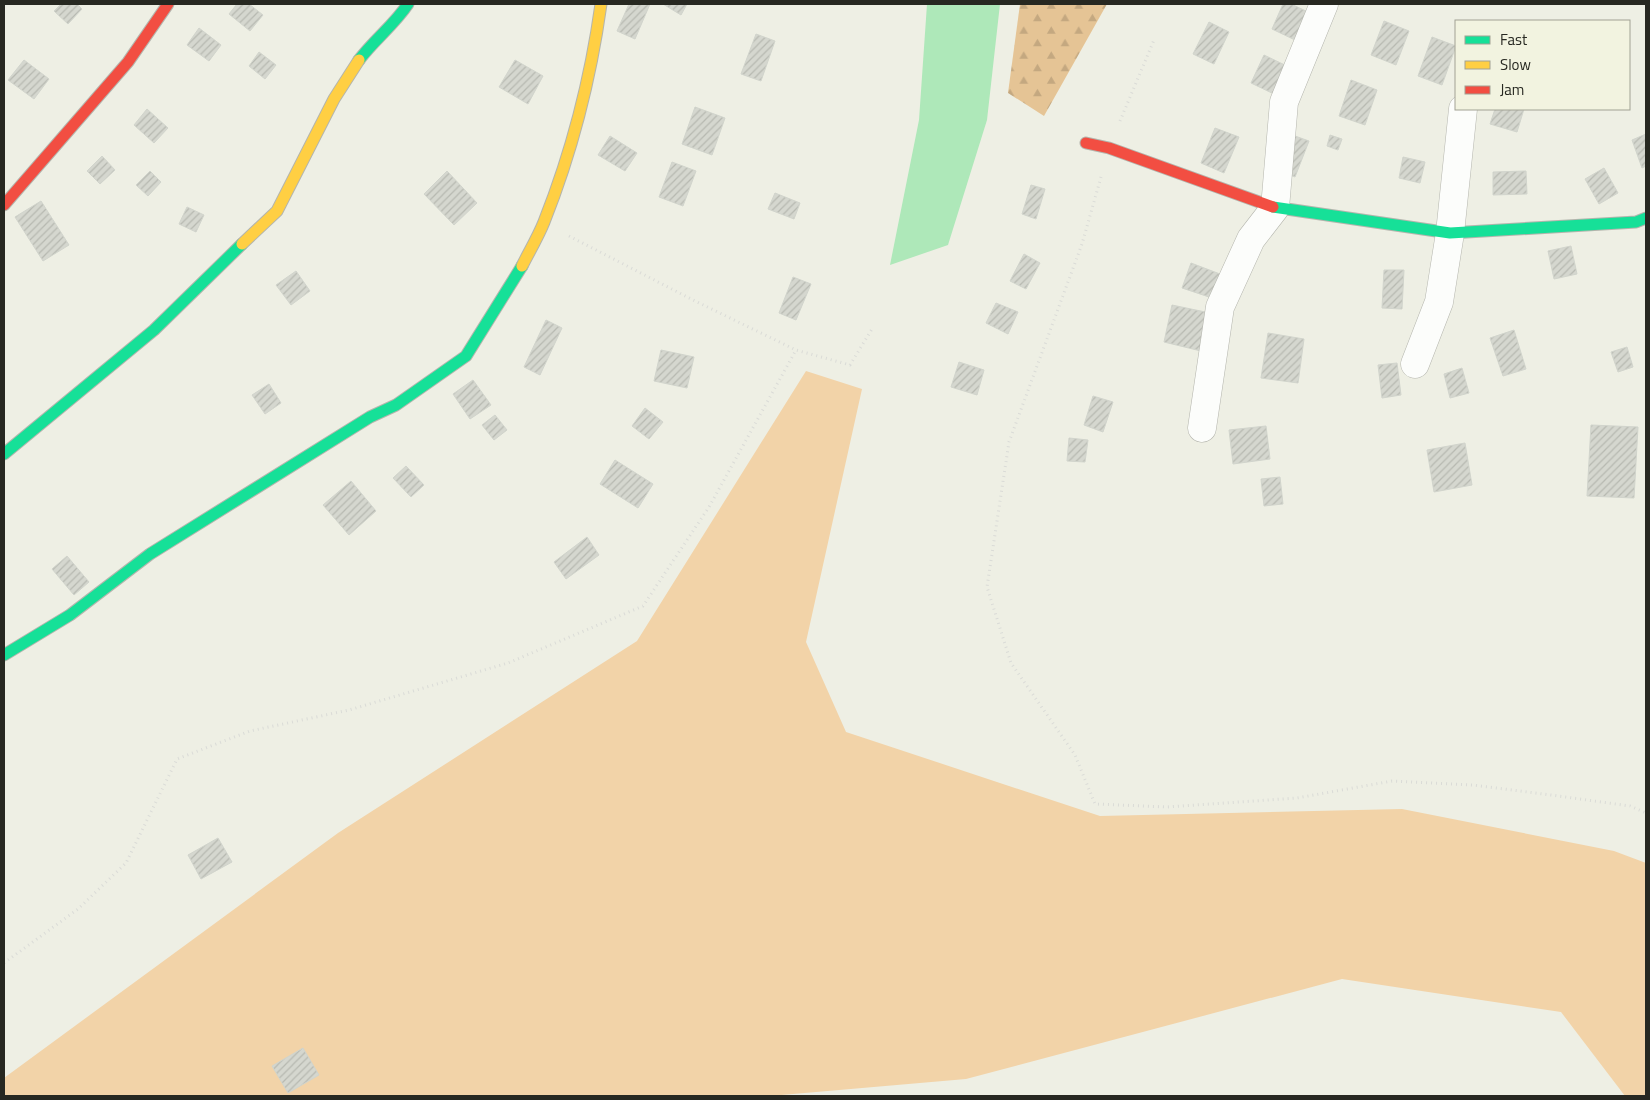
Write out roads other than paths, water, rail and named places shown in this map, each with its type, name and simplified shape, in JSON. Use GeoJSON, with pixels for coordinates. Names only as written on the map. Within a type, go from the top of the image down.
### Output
{"type":"FeatureCollection","features":[{"type":"Feature","properties":{"kind":"street"},"geometry":{"type":"LineString","coordinates":[[4,205],[128,62],[168,4]]}},
{"type":"Feature","properties":{"kind":"street"},"geometry":{"type":"LineString","coordinates":[[4,454],[154,330],[277,211],[329,107],[348,74],[369,47],[397,20],[408,4]]}},
{"type":"Feature","properties":{"kind":"street"},"geometry":{"type":"LineString","coordinates":[[4,655],[70,615],[150,554],[370,417],[396,405],[466,356],[515,279],[544,223],[575,126],[596,47],[601,4]]}},
{"type":"Feature","properties":{"kind":"street"},"geometry":{"type":"LineString","coordinates":[[1202,428],[1220,307],[1251,239],[1275,208],[1284,102],[1324,4]]}},
{"type":"Feature","properties":{"kind":"street"},"geometry":{"type":"LineString","coordinates":[[1415,364],[1439,302],[1450,233],[1463,110]]}},
{"type":"Feature","properties":{"kind":"street"},"geometry":{"type":"LineString","coordinates":[[1086,143],[1109,148],[1275,208],[1450,233],[1636,222],[1646,218]]}}]}
